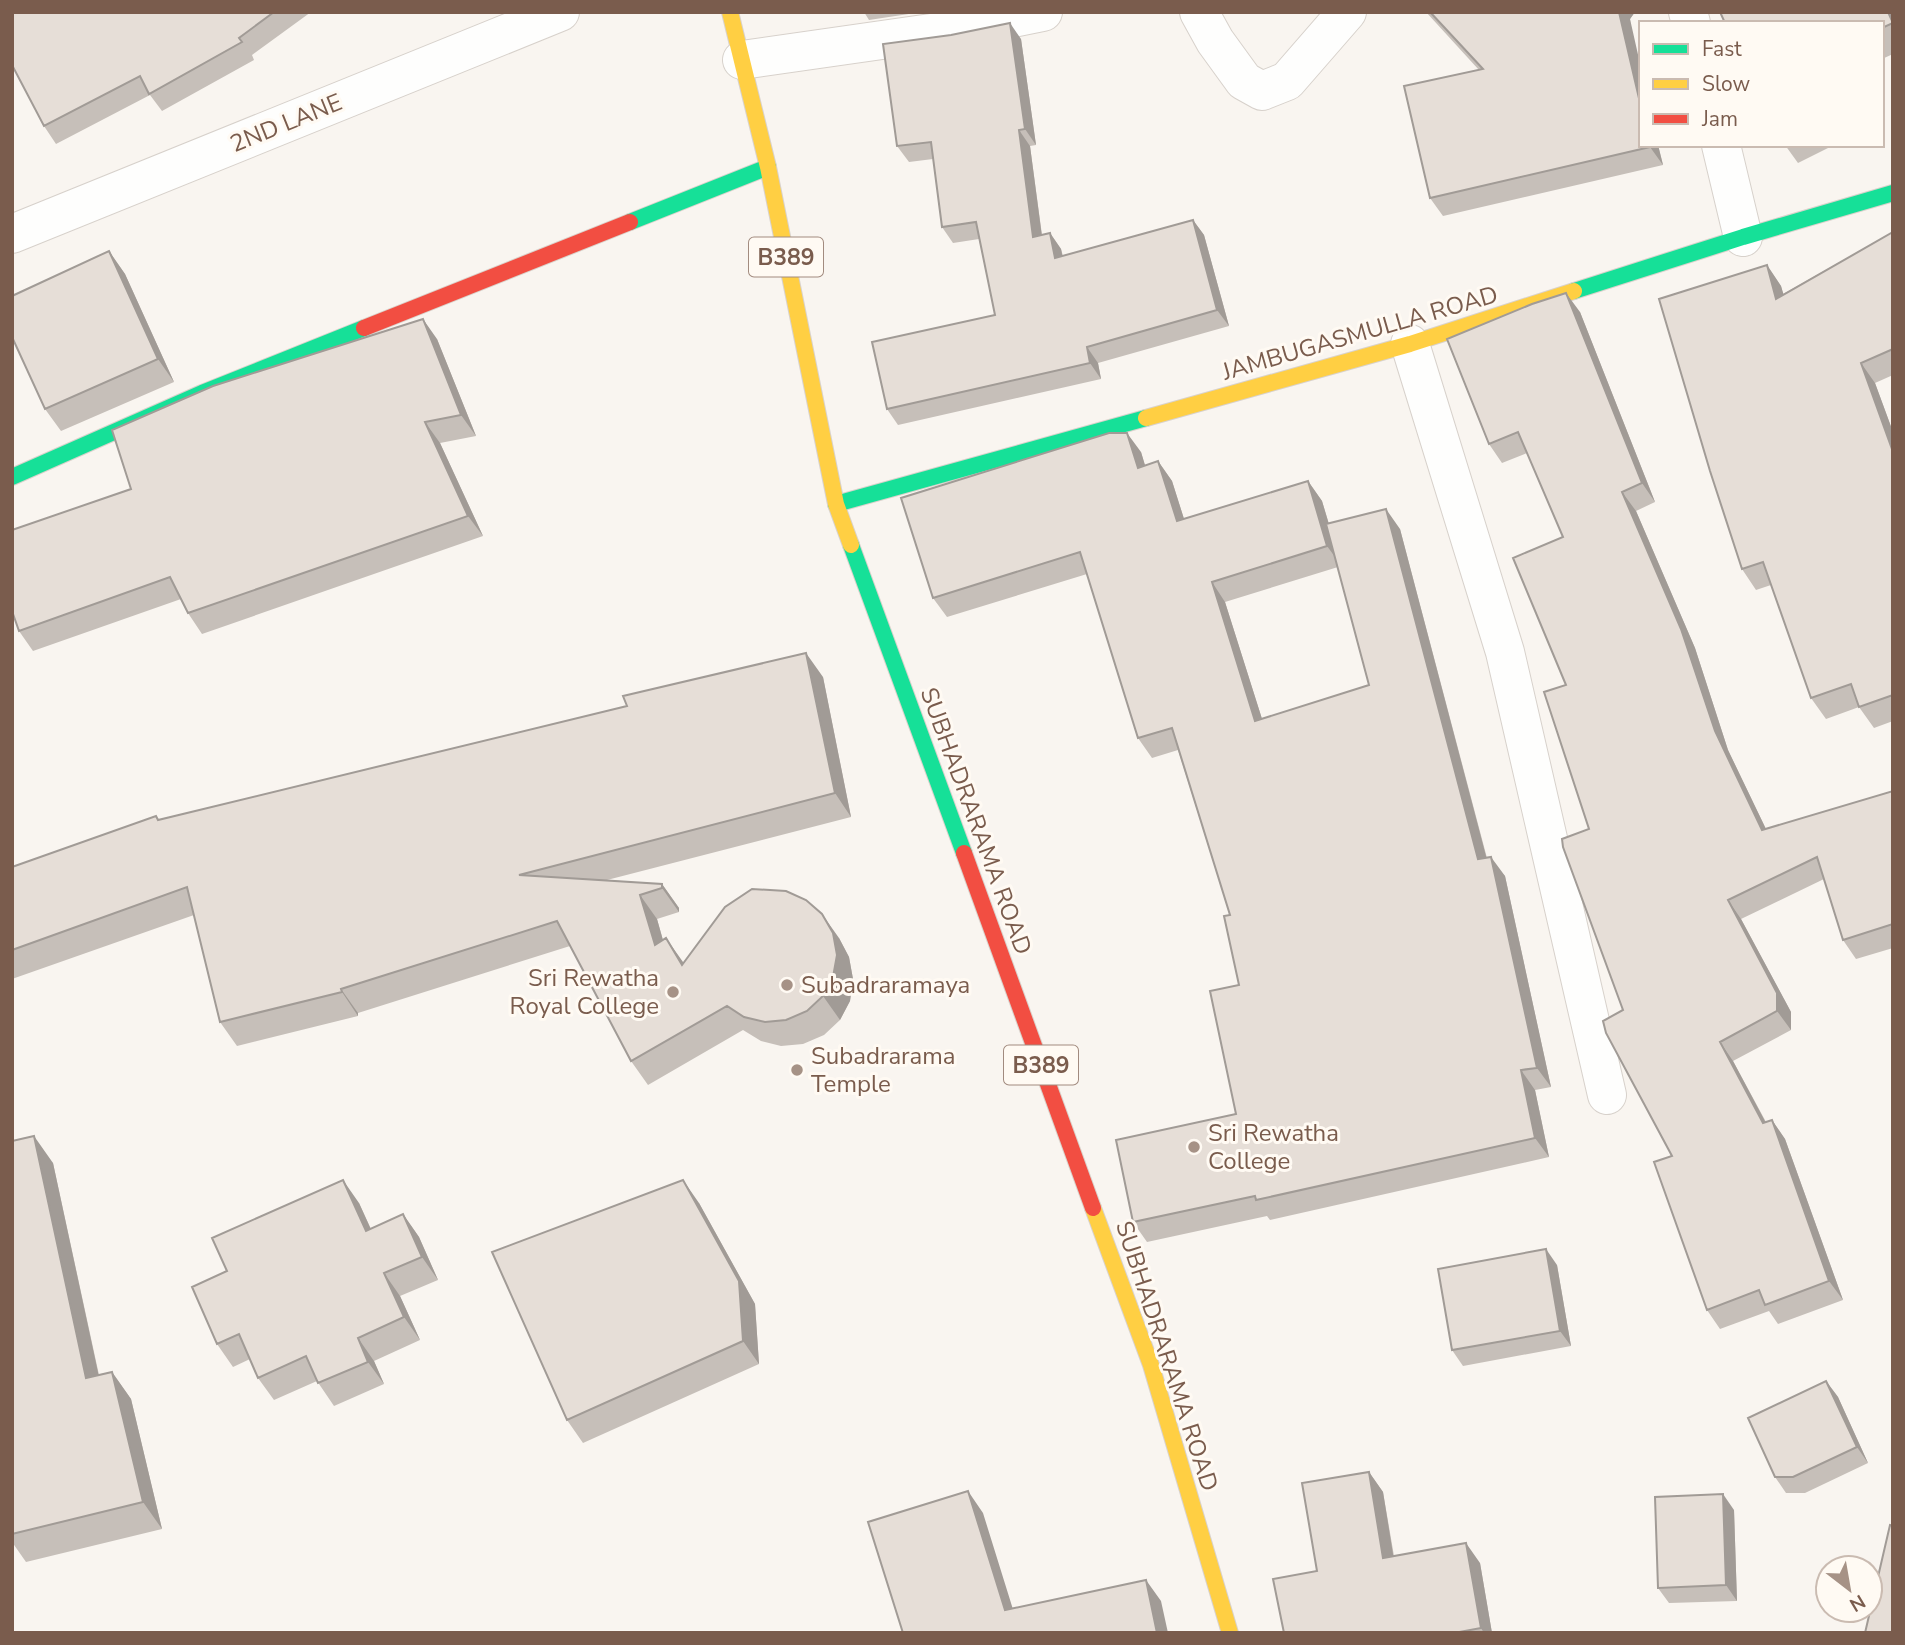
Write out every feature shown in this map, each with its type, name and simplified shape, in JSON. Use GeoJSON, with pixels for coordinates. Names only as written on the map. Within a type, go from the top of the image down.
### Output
{"type":"FeatureCollection","features":[{"type":"Feature","properties":{"kind":"street","name":"2ND LANE"},"geometry":{"type":"LineString","coordinates":[[12,234],[560,12]]}},
{"type":"Feature","properties":{"kind":"street","name":"SUBHADRARAMA ROAD"},"geometry":{"type":"LineString","coordinates":[[730,12],[768,167],[836,504],[1151,1365],[1230,1633]]}},
{"type":"Feature","properties":{"kind":"street"},"geometry":{"type":"LineString","coordinates":[[742,60],[959,29],[1043,12]]}},
{"type":"Feature","properties":{"kind":"street"},"geometry":{"type":"LineString","coordinates":[[1199,12],[1215,41],[1244,81],[1262,91],[1287,80],[1347,12]]}},
{"type":"Feature","properties":{"kind":"street"},"geometry":{"type":"LineString","coordinates":[[1721,147],[1743,237]]}},
{"type":"Feature","properties":{"kind":"street"},"geometry":{"type":"LineString","coordinates":[[12,477],[202,393],[768,167]]}},
{"type":"Feature","properties":{"kind":"street","name":"JAMBUGASMULLA ROAD"},"geometry":{"type":"LineString","coordinates":[[836,504],[1410,344],[1743,237],[1893,193]]}},
{"type":"Feature","properties":{"kind":"street"},"geometry":{"type":"LineString","coordinates":[[1410,344],[1505,652],[1607,1095]]}},
{"type":"Feature","properties":{"kind":"building"},"geometry":{"type":"Polygon","coordinates":[[[12,12],[274,12],[239,38],[242,42],[149,94],[140,76],[44,126],[12,65],[12,12]]]}},
{"type":"Feature","properties":{"kind":"building"},"geometry":{"type":"Polygon","coordinates":[[[1430,12],[1619,12],[1639,98],[1639,147],[1650,147],[1430,198],[1404,86],[1483,69],[1430,12]]]}},
{"type":"Feature","properties":{"kind":"building"},"geometry":{"type":"Polygon","coordinates":[[[1720,12],[1888,12],[1893,23],[1884,27],[1884,21],[1724,21],[1720,12]]]}},
{"type":"Feature","properties":{"kind":"building"},"geometry":{"type":"Polygon","coordinates":[[[1010,23],[1025,129],[1019,130],[1033,237],[1050,233],[1055,258],[1193,220],[1217,310],[1087,347],[1090,363],[887,409],[872,342],[995,315],[976,222],[942,227],[931,142],[897,146],[883,44],[951,35],[1010,23]]]}},
{"type":"Feature","properties":{"kind":"building"},"geometry":{"type":"Polygon","coordinates":[[[1893,232],[1893,349],[1861,363],[1893,452],[1893,695],[1859,707],[1851,684],[1811,698],[1763,562],[1742,569],[1659,299],[1767,265],[1776,299],[1893,232]]]}},
{"type":"Feature","properties":{"kind":"building"},"geometry":{"type":"Polygon","coordinates":[[[109,251],[158,359],[45,409],[12,337],[12,296],[109,251]]]}},
{"type":"Feature","properties":{"kind":"building"},"geometry":{"type":"Polygon","coordinates":[[[1566,293],[1642,483],[1622,492],[1681,629],[1715,731],[1762,830],[1893,791],[1893,924],[1843,940],[1817,857],[1728,900],[1777,993],[1777,1011],[1720,1042],[1763,1123],[1772,1120],[1829,1281],[1765,1305],[1759,1290],[1707,1310],[1654,1162],[1672,1156],[1606,1033],[1603,1021],[1623,1010],[1563,847],[1562,839],[1589,829],[1544,692],[1566,685],[1513,558],[1563,537],[1518,432],[1489,444],[1447,339],[1566,293]]]}},
{"type":"Feature","properties":{"kind":"building"},"geometry":{"type":"Polygon","coordinates":[[[423,319],[461,415],[425,422],[468,516],[188,613],[170,577],[19,631],[12,611],[12,530],[131,489],[112,430],[213,386],[423,319]]]}},
{"type":"Feature","properties":{"kind":"building"},"geometry":{"type":"Polygon","coordinates":[[[1109,433],[1127,433],[1138,468],[1158,461],[1177,521],[1308,481],[1327,546],[1212,582],[1255,721],[1369,685],[1326,524],[1386,509],[1478,859],[1491,857],[1537,1068],[1521,1070],[1535,1138],[1256,1200],[1255,1196],[1133,1222],[1116,1140],[1236,1114],[1210,991],[1239,985],[1224,916],[1230,915],[1172,728],[1138,738],[1080,552],[933,598],[901,498],[1109,433]]]}},
{"type":"Feature","properties":{"kind":"building"},"geometry":{"type":"Polygon","coordinates":[[[806,653],[835,793],[519,875],[662,884],[662,888],[640,895],[655,945],[666,938],[682,965],[725,907],[752,889],[786,891],[806,900],[822,914],[833,933],[837,955],[833,977],[823,996],[807,1011],[786,1020],[765,1022],[744,1017],[727,1006],[631,1061],[557,921],[341,989],[342,992],[220,1022],[187,887],[12,950],[12,867],[156,816],[158,820],[627,706],[623,696],[806,653]]]}},
{"type":"Feature","properties":{"kind":"building"},"geometry":{"type":"Polygon","coordinates":[[[34,1136],[86,1378],[112,1372],[143,1502],[12,1534],[12,1141],[34,1136]]]}},
{"type":"Feature","properties":{"kind":"building"},"geometry":{"type":"Polygon","coordinates":[[[343,1180],[366,1231],[403,1214],[422,1257],[384,1273],[404,1317],[358,1338],[368,1362],[318,1383],[306,1356],[258,1378],[239,1334],[217,1344],[192,1287],[227,1271],[212,1238],[343,1180]]]}},
{"type":"Feature","properties":{"kind":"building"},"geometry":{"type":"Polygon","coordinates":[[[683,1180],[739,1281],[743,1341],[567,1420],[492,1252],[683,1180]]]}},
{"type":"Feature","properties":{"kind":"building"},"geometry":{"type":"Polygon","coordinates":[[[1546,1249],[1560,1331],[1452,1350],[1438,1269],[1546,1249]]]}},
{"type":"Feature","properties":{"kind":"building"},"geometry":{"type":"Polygon","coordinates":[[[1826,1381],[1857,1447],[1793,1477],[1775,1477],[1748,1418],[1826,1381]]]}},
{"type":"Feature","properties":{"kind":"building"},"geometry":{"type":"Polygon","coordinates":[[[1369,1472],[1383,1558],[1466,1543],[1481,1628],[1454,1633],[1284,1633],[1273,1579],[1317,1571],[1302,1483],[1369,1472]]]}},
{"type":"Feature","properties":{"kind":"building"},"geometry":{"type":"Polygon","coordinates":[[[968,1491],[1005,1610],[1146,1580],[1157,1633],[903,1633],[868,1522],[968,1491]]]}},
{"type":"Feature","properties":{"kind":"building"},"geometry":{"type":"Polygon","coordinates":[[[1723,1494],[1726,1585],[1658,1588],[1655,1497],[1723,1494]]]}},
{"type":"Feature","properties":{"kind":"building"},"geometry":{"type":"Polygon","coordinates":[[[1890,1525],[1893,1526],[1893,1633],[1865,1633],[1867,1624],[1884,1624],[1883,1554],[1890,1525]]]}},
{"type":"Feature","properties":{"kind":"traffic: fast"},"geometry":{"type":"LineString","coordinates":[[630,222],[768,167]]}},
{"type":"Feature","properties":{"kind":"traffic: fast"},"geometry":{"type":"LineString","coordinates":[[1574,291],[1893,193]]}},
{"type":"Feature","properties":{"kind":"traffic: fast"},"geometry":{"type":"LineString","coordinates":[[12,477],[202,393],[364,328]]}},
{"type":"Feature","properties":{"kind":"traffic: fast"},"geometry":{"type":"LineString","coordinates":[[836,504],[1146,418]]}},
{"type":"Feature","properties":{"kind":"traffic: fast"},"geometry":{"type":"LineString","coordinates":[[851,545],[964,853]]}},
{"type":"Feature","properties":{"kind":"traffic: slow"},"geometry":{"type":"LineString","coordinates":[[730,12],[768,167],[836,504],[851,545]]}},
{"type":"Feature","properties":{"kind":"traffic: slow"},"geometry":{"type":"LineString","coordinates":[[1146,418],[1410,344],[1574,291]]}},
{"type":"Feature","properties":{"kind":"traffic: slow"},"geometry":{"type":"LineString","coordinates":[[1093,1208],[1151,1365],[1230,1633]]}},
{"type":"Feature","properties":{"kind":"traffic: jam"},"geometry":{"type":"LineString","coordinates":[[364,328],[630,222]]}},
{"type":"Feature","properties":{"kind":"traffic: jam"},"geometry":{"type":"LineString","coordinates":[[964,853],[1093,1208]]}},
{"type":"Feature","properties":{"kind":"place","name":"Subadraramaya"},"geometry":{"type":"Point","coordinates":[787,985]}},
{"type":"Feature","properties":{"kind":"place","name":"Sri Rewatha Royal College"},"geometry":{"type":"Point","coordinates":[673,992]}},
{"type":"Feature","properties":{"kind":"place","name":"Subadrarama Temple"},"geometry":{"type":"Point","coordinates":[797,1070]}},
{"type":"Feature","properties":{"kind":"place","name":"Sri Rewatha College"},"geometry":{"type":"Point","coordinates":[1194,1147]}}]}
